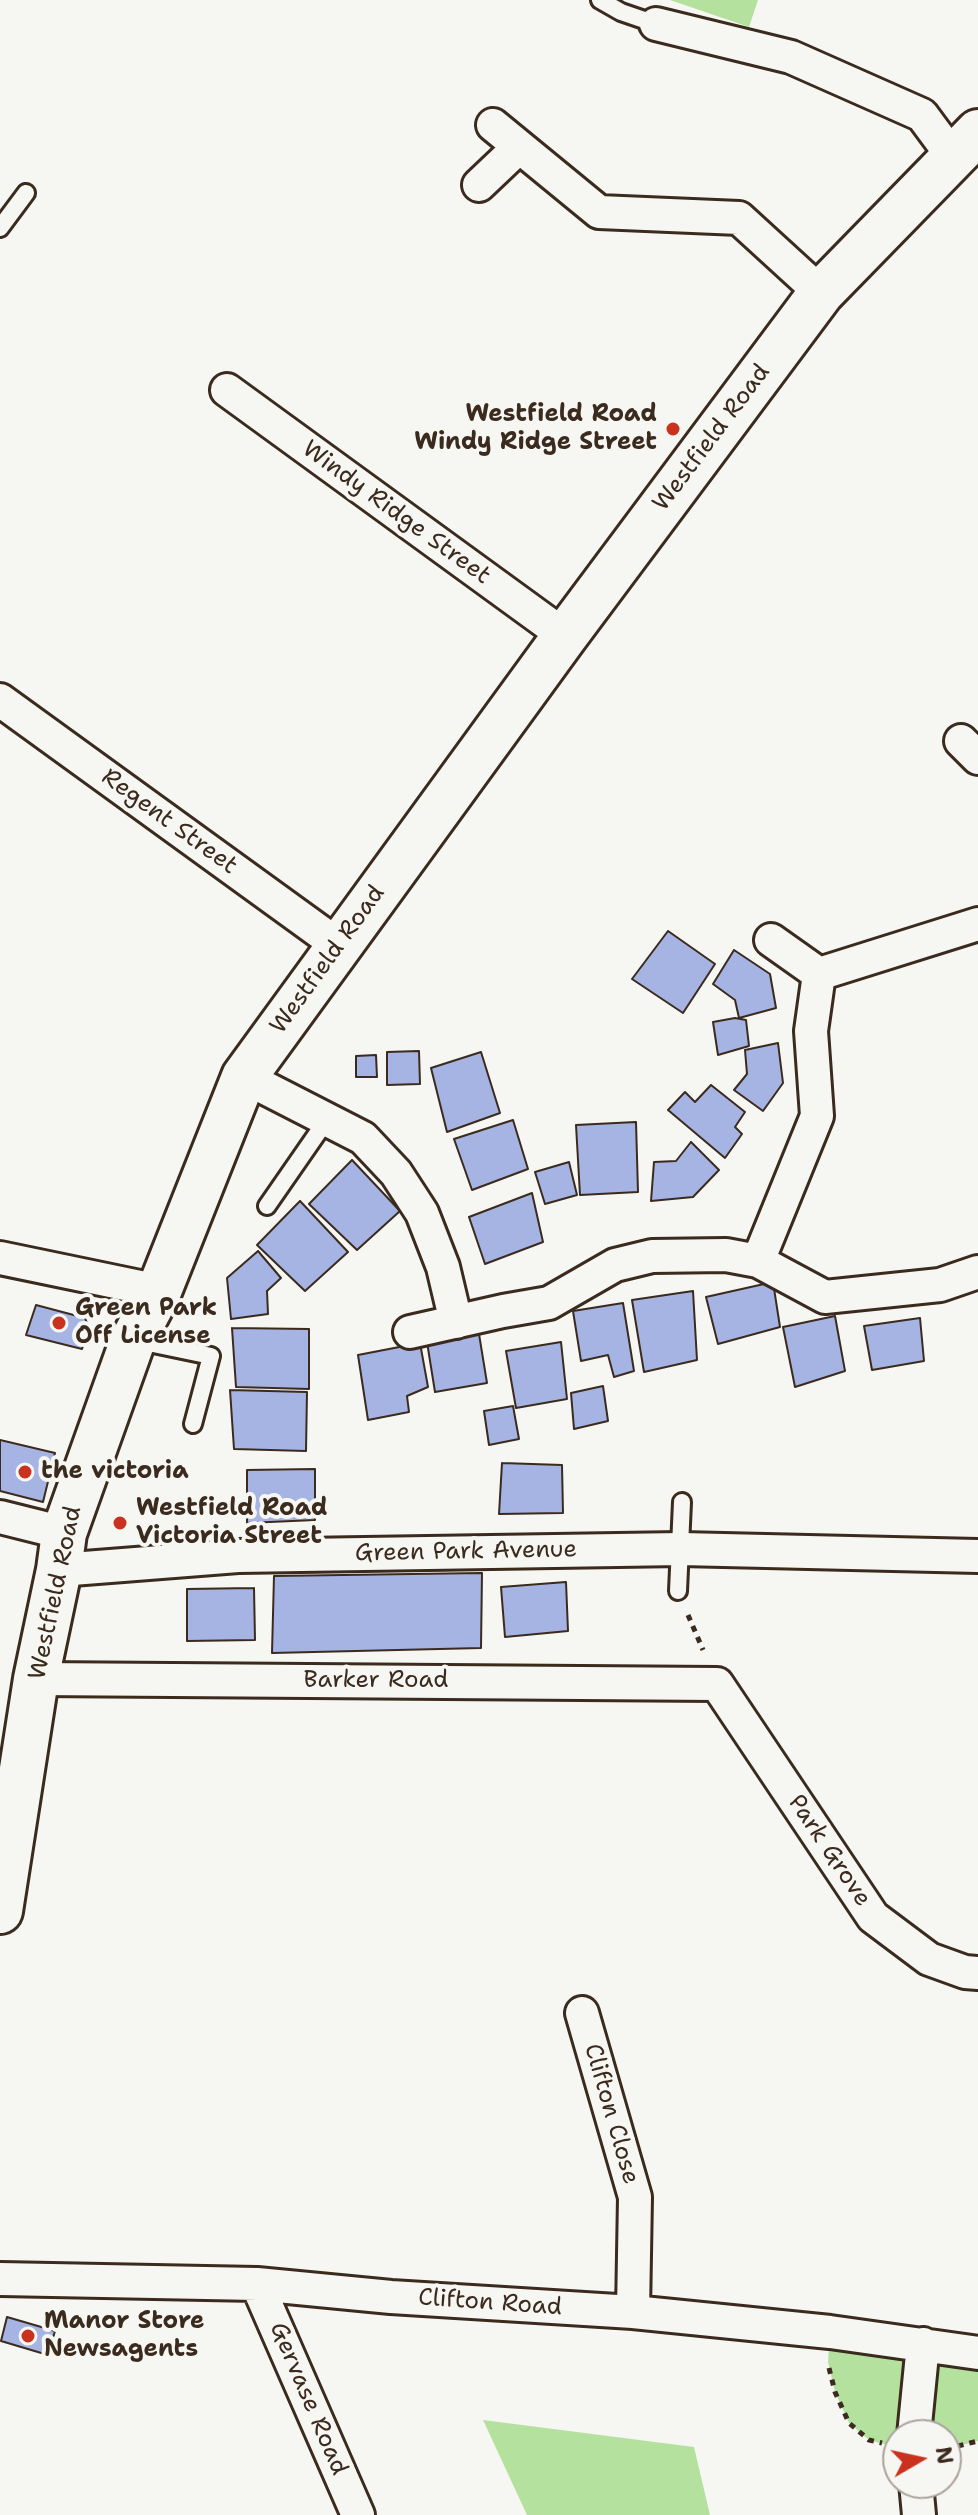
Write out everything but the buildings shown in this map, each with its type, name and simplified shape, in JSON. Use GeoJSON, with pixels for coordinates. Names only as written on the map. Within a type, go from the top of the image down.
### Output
{"type":"FeatureCollection","features":[{"type":"Feature","properties":{"kind":"main road","name":"Westfield Road"},"geometry":{"type":"LineString","coordinates":[[0,1911],[36,1679],[62,1552],[133,1340],[159,1291],[244,1077],[565,636],[821,293],[966,144]]}},
{"type":"Feature","properties":{"kind":"street","name":"Westfield Road"},"geometry":{"type":"LineString","coordinates":[[656,24],[791,57],[922,115],[966,144]]}},
{"type":"Feature","properties":{"kind":"street"},"geometry":{"type":"LineString","coordinates":[[493,125],[599,212],[739,218],[821,293]]}},
{"type":"Feature","properties":{"kind":"street"},"geometry":{"type":"LineString","coordinates":[[479,185],[518,148]]}},
{"type":"Feature","properties":{"kind":"street","name":"Windy Ridge Street"},"geometry":{"type":"LineString","coordinates":[[227,390],[565,636]]}},
{"type":"Feature","properties":{"kind":"street","name":"Regent Street"},"geometry":{"type":"LineString","coordinates":[[0,700],[338,945]]}},
{"type":"Feature","properties":{"kind":"street"},"geometry":{"type":"LineString","coordinates":[[819,974],[978,924]]}},
{"type":"Feature","properties":{"kind":"street"},"geometry":{"type":"LineString","coordinates":[[771,940],[819,974]]}},
{"type":"Feature","properties":{"kind":"street"},"geometry":{"type":"LineString","coordinates":[[758,1261],[817,1116],[811,1031],[819,974]]}},
{"type":"Feature","properties":{"kind":"street"},"geometry":{"type":"LineString","coordinates":[[244,1077],[363,1138],[396,1173],[422,1213],[443,1267],[456,1322]]}},
{"type":"Feature","properties":{"kind":"street"},"geometry":{"type":"LineString","coordinates":[[410,1332],[549,1303],[615,1265],[652,1256],[726,1255],[758,1261],[825,1297],[940,1285],[978,1272]]}},
{"type":"Feature","properties":{"kind":"street"},"geometry":{"type":"LineString","coordinates":[[0,1258],[159,1291]]}},
{"type":"Feature","properties":{"kind":"street","name":"Green Park Avenue"},"geometry":{"type":"LineString","coordinates":[[0,1517],[62,1552],[238,1556],[681,1549],[978,1556]]}},
{"type":"Feature","properties":{"kind":"street","name":"Barker Road"},"geometry":{"type":"LineString","coordinates":[[36,1679],[717,1684]]}},
{"type":"Feature","properties":{"kind":"street","name":"Park Grove"},"geometry":{"type":"LineString","coordinates":[[717,1684],[873,1917],[929,1959],[965,1972],[978,1973]]}},
{"type":"Feature","properties":{"kind":"street","name":"Clifton Close"},"geometry":{"type":"LineString","coordinates":[[582,2013],[635,2197],[633,2312]]}},
{"type":"Feature","properties":{"kind":"street","name":"Clifton Road"},"geometry":{"type":"LineString","coordinates":[[0,2279],[257,2284],[391,2297],[633,2312],[830,2332],[978,2353]]}},
{"type":"Feature","properties":{"kind":"street","name":"Gervase Road"},"geometry":{"type":"LineString","coordinates":[[257,2284],[358,2515]]}},
{"type":"Feature","properties":{"kind":"street"},"geometry":{"type":"LineString","coordinates":[[916,2419],[923,2344]]}},
{"type":"Feature","properties":{"kind":"lane"},"geometry":{"type":"LineString","coordinates":[[600,0],[621,12],[656,24]]}},
{"type":"Feature","properties":{"kind":"lane"},"geometry":{"type":"LineString","coordinates":[[0,228],[26,193]]}},
{"type":"Feature","properties":{"kind":"lane"},"geometry":{"type":"LineString","coordinates":[[267,1206],[328,1118]]}},
{"type":"Feature","properties":{"kind":"lane"},"geometry":{"type":"LineString","coordinates":[[133,1340],[211,1356],[193,1424]]}},
{"type":"Feature","properties":{"kind":"lane"},"geometry":{"type":"LineString","coordinates":[[678,1591],[682,1502]]}},
{"type":"Feature","properties":{"kind":"path"},"geometry":{"type":"LineString","coordinates":[[678,1591],[717,1684]]}},
{"type":"Feature","properties":{"kind":"path"},"geometry":{"type":"LineString","coordinates":[[830,2332],[828,2362],[835,2392],[849,2423],[869,2440],[882,2443]]}},
{"type":"Feature","properties":{"kind":"green space"},"geometry":{"type":"Polygon","coordinates":[[[670,0],[758,0],[749,27],[670,0]]]}},
{"type":"Feature","properties":{"kind":"green space"},"geometry":{"type":"Polygon","coordinates":[[[830,2332],[978,2353],[978,2441],[962,2445],[962,2419],[882,2419],[882,2444],[869,2440],[849,2423],[835,2392],[828,2362],[830,2332]]]}},
{"type":"Feature","properties":{"kind":"green space"},"geometry":{"type":"Polygon","coordinates":[[[483,2420],[694,2447],[710,2515],[527,2515],[483,2420]]]}},
{"type":"Feature","properties":{"kind":"place","name":"Westfield Road Windy Ridge Street"},"geometry":{"type":"Point","coordinates":[673,429]}},
{"type":"Feature","properties":{"kind":"place","name":"Green Park Off License"},"geometry":{"type":"Point","coordinates":[59,1323]}},
{"type":"Feature","properties":{"kind":"place","name":"the victoria"},"geometry":{"type":"Point","coordinates":[25,1472]}},
{"type":"Feature","properties":{"kind":"place","name":"Westfield Road Victoria Street"},"geometry":{"type":"Point","coordinates":[120,1523]}},
{"type":"Feature","properties":{"kind":"place","name":"Manor Store Newsagents"},"geometry":{"type":"Point","coordinates":[28,2336]}}]}
